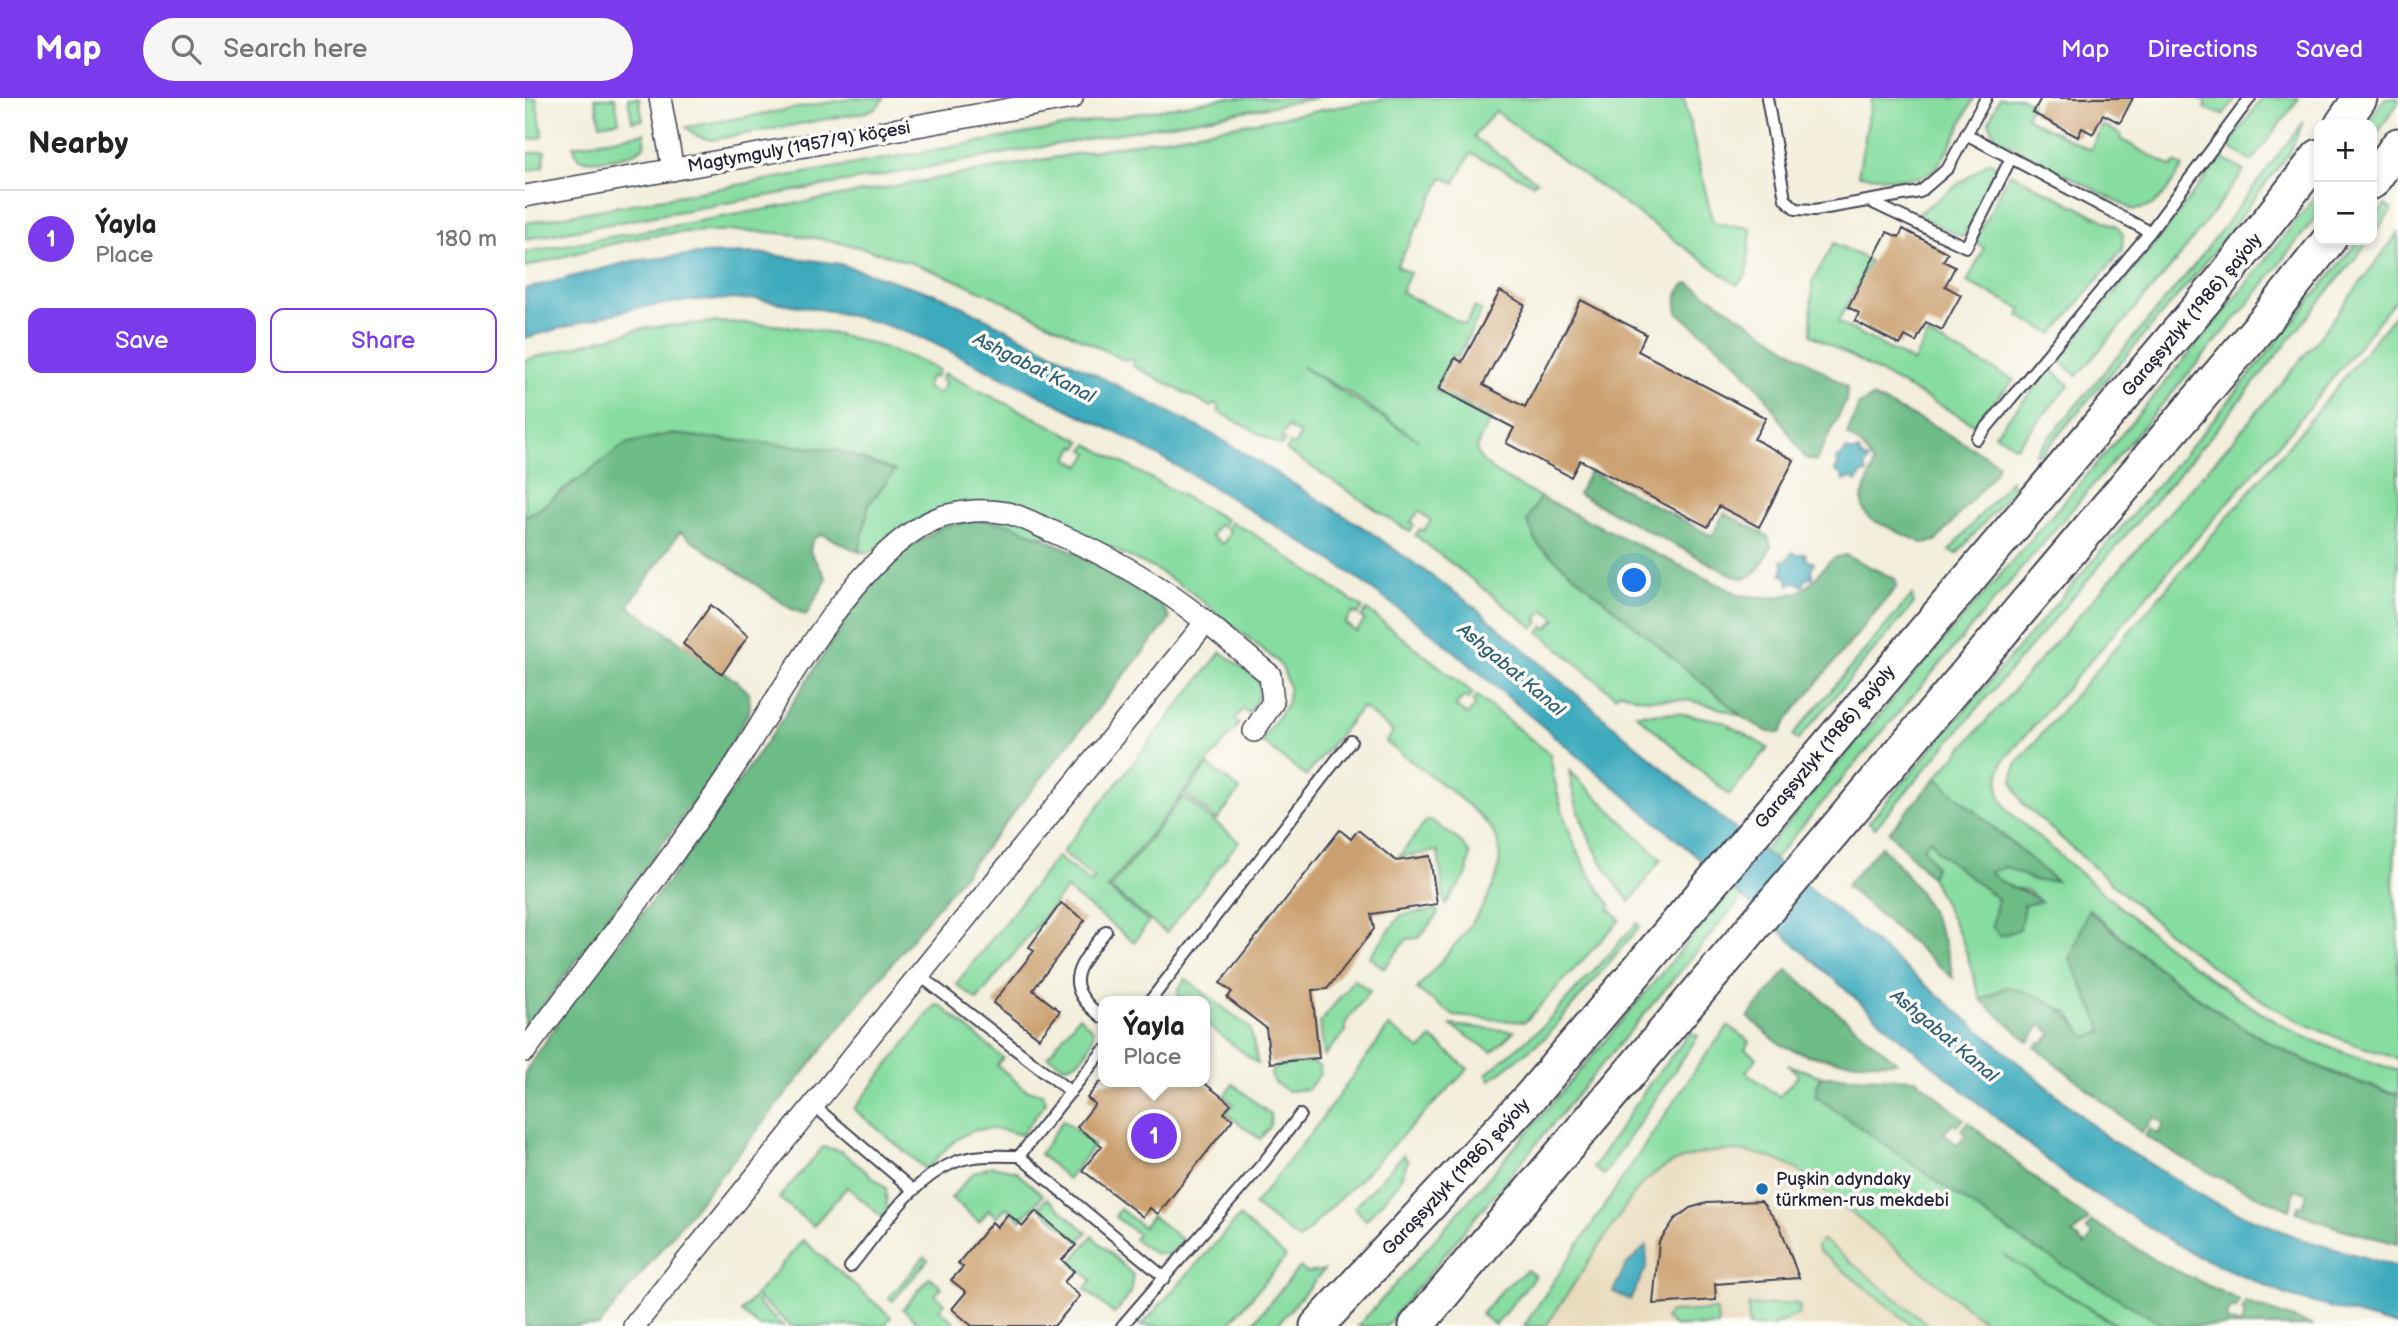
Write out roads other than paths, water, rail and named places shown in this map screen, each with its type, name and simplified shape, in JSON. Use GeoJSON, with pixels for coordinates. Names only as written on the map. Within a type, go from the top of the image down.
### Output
{"type":"FeatureCollection","features":[{"type":"Feature","properties":{"kind":"main road"},"geometry":{"type":"LineString","coordinates":[[2345,119],[2360,98]]}},
{"type":"Feature","properties":{"kind":"main road"},"geometry":{"type":"LineString","coordinates":[[2377,175],[2398,145]]}},
{"type":"Feature","properties":{"kind":"main road","name":"Garaşsyzlyk (1986) şaýoly"},"geometry":{"type":"LineString","coordinates":[[1317,1326],[1531,1096],[2221,281],[2314,162]]}},
{"type":"Feature","properties":{"kind":"main road"},"geometry":{"type":"LineString","coordinates":[[1416,1326],[2272,312],[2325,245]]}},
{"type":"Feature","properties":{"kind":"street"},"geometry":{"type":"LineString","coordinates":[[660,98],[673,170]]}},
{"type":"Feature","properties":{"kind":"street","name":"Magtymguly (1957/9) köçesi"},"geometry":{"type":"LineString","coordinates":[[525,196],[1048,100],[1072,98]]}},
{"type":"Feature","properties":{"kind":"street"},"geometry":{"type":"LineString","coordinates":[[525,1051],[730,773],[787,677],[837,611],[891,549],[917,529],[943,516],[974,511],[1007,513],[1093,549],[1168,591],[1270,675],[1273,702],[1254,731]]}},
{"type":"Feature","properties":{"kind":"street"},"geometry":{"type":"LineString","coordinates":[[634,1326],[1206,622]]}},
{"type":"Feature","properties":{"kind":"lane"},"geometry":{"type":"LineString","coordinates":[[1767,98],[1785,198],[1796,209],[1815,210],[1920,192],[1948,168],[1986,98]]}},
{"type":"Feature","properties":{"kind":"lane"},"geometry":{"type":"LineString","coordinates":[[1977,439],[2150,232],[2250,98]]}},
{"type":"Feature","properties":{"kind":"lane"},"geometry":{"type":"LineString","coordinates":[[1966,134],[2150,232]]}},
{"type":"Feature","properties":{"kind":"lane"},"geometry":{"type":"LineString","coordinates":[[1871,202],[1966,247],[2011,158]]}},
{"type":"Feature","properties":{"kind":"lane"},"geometry":{"type":"LineString","coordinates":[[1154,996],[1351,741]]}},
{"type":"Feature","properties":{"kind":"lane"},"geometry":{"type":"LineString","coordinates":[[1098,1014],[1083,1001],[1076,979],[1079,965],[1106,931]]}},
{"type":"Feature","properties":{"kind":"lane"},"geometry":{"type":"LineString","coordinates":[[919,975],[1071,1092]]}},
{"type":"Feature","properties":{"kind":"lane"},"geometry":{"type":"LineString","coordinates":[[1019,1156],[1098,1057]]}},
{"type":"Feature","properties":{"kind":"lane"},"geometry":{"type":"LineString","coordinates":[[813,1105],[913,1190]]}},
{"type":"Feature","properties":{"kind":"lane"},"geometry":{"type":"LineString","coordinates":[[1122,1326],[1264,1162],[1300,1115]]}},
{"type":"Feature","properties":{"kind":"lane"},"geometry":{"type":"LineString","coordinates":[[850,1268],[913,1190],[935,1172],[957,1161],[983,1156],[1019,1156],[1165,1278]]}},
{"type":"Feature","properties":{"kind":"water","name":"Ashgabat Kanal"},"geometry":{"type":"Polygon","coordinates":[[[757,253],[840,264],[944,297],[1218,437],[1369,531],[1471,604],[1719,816],[1828,903],[2109,1139],[2213,1202],[2304,1240],[2398,1267],[2398,1326],[2289,1296],[2193,1254],[2070,1179],[1900,1038],[1688,849],[1437,637],[1336,563],[1196,477],[1121,435],[925,339],[880,323],[830,311],[755,299],[697,300],[635,308],[525,338],[525,289],[632,261],[698,254],[757,253]]]}},
{"type":"Feature","properties":{"kind":"water"},"geometry":{"type":"Polygon","coordinates":[[[1846,449],[1852,452],[1859,450],[1861,457],[1868,460],[1865,466],[1867,473],[1860,475],[1857,482],[1851,478],[1844,481],[1841,474],[1835,471],[1838,464],[1836,458],[1843,455],[1846,449]]]}},
{"type":"Feature","properties":{"kind":"water"},"geometry":{"type":"Polygon","coordinates":[[[1792,552],[1798,555],[1805,553],[1807,560],[1814,563],[1811,570],[1813,577],[1806,579],[1803,586],[1796,582],[1789,585],[1787,578],[1781,574],[1784,568],[1782,561],[1788,559],[1792,552]]]}},
{"type":"Feature","properties":{"kind":"water"},"geometry":{"type":"Polygon","coordinates":[[[1646,1246],[1647,1266],[1630,1300],[1613,1292],[1626,1265],[1646,1246]]]}},
{"type":"Feature","properties":{"kind":"place","name":"Ýayla"},"geometry":{"type":"Point","coordinates":[1154,1136]}},
{"type":"Feature","properties":{"kind":"place","name":"Puşkin adyndaky türkmen-rus mekdebi"},"geometry":{"type":"Point","coordinates":[1762,1189]}}]}
